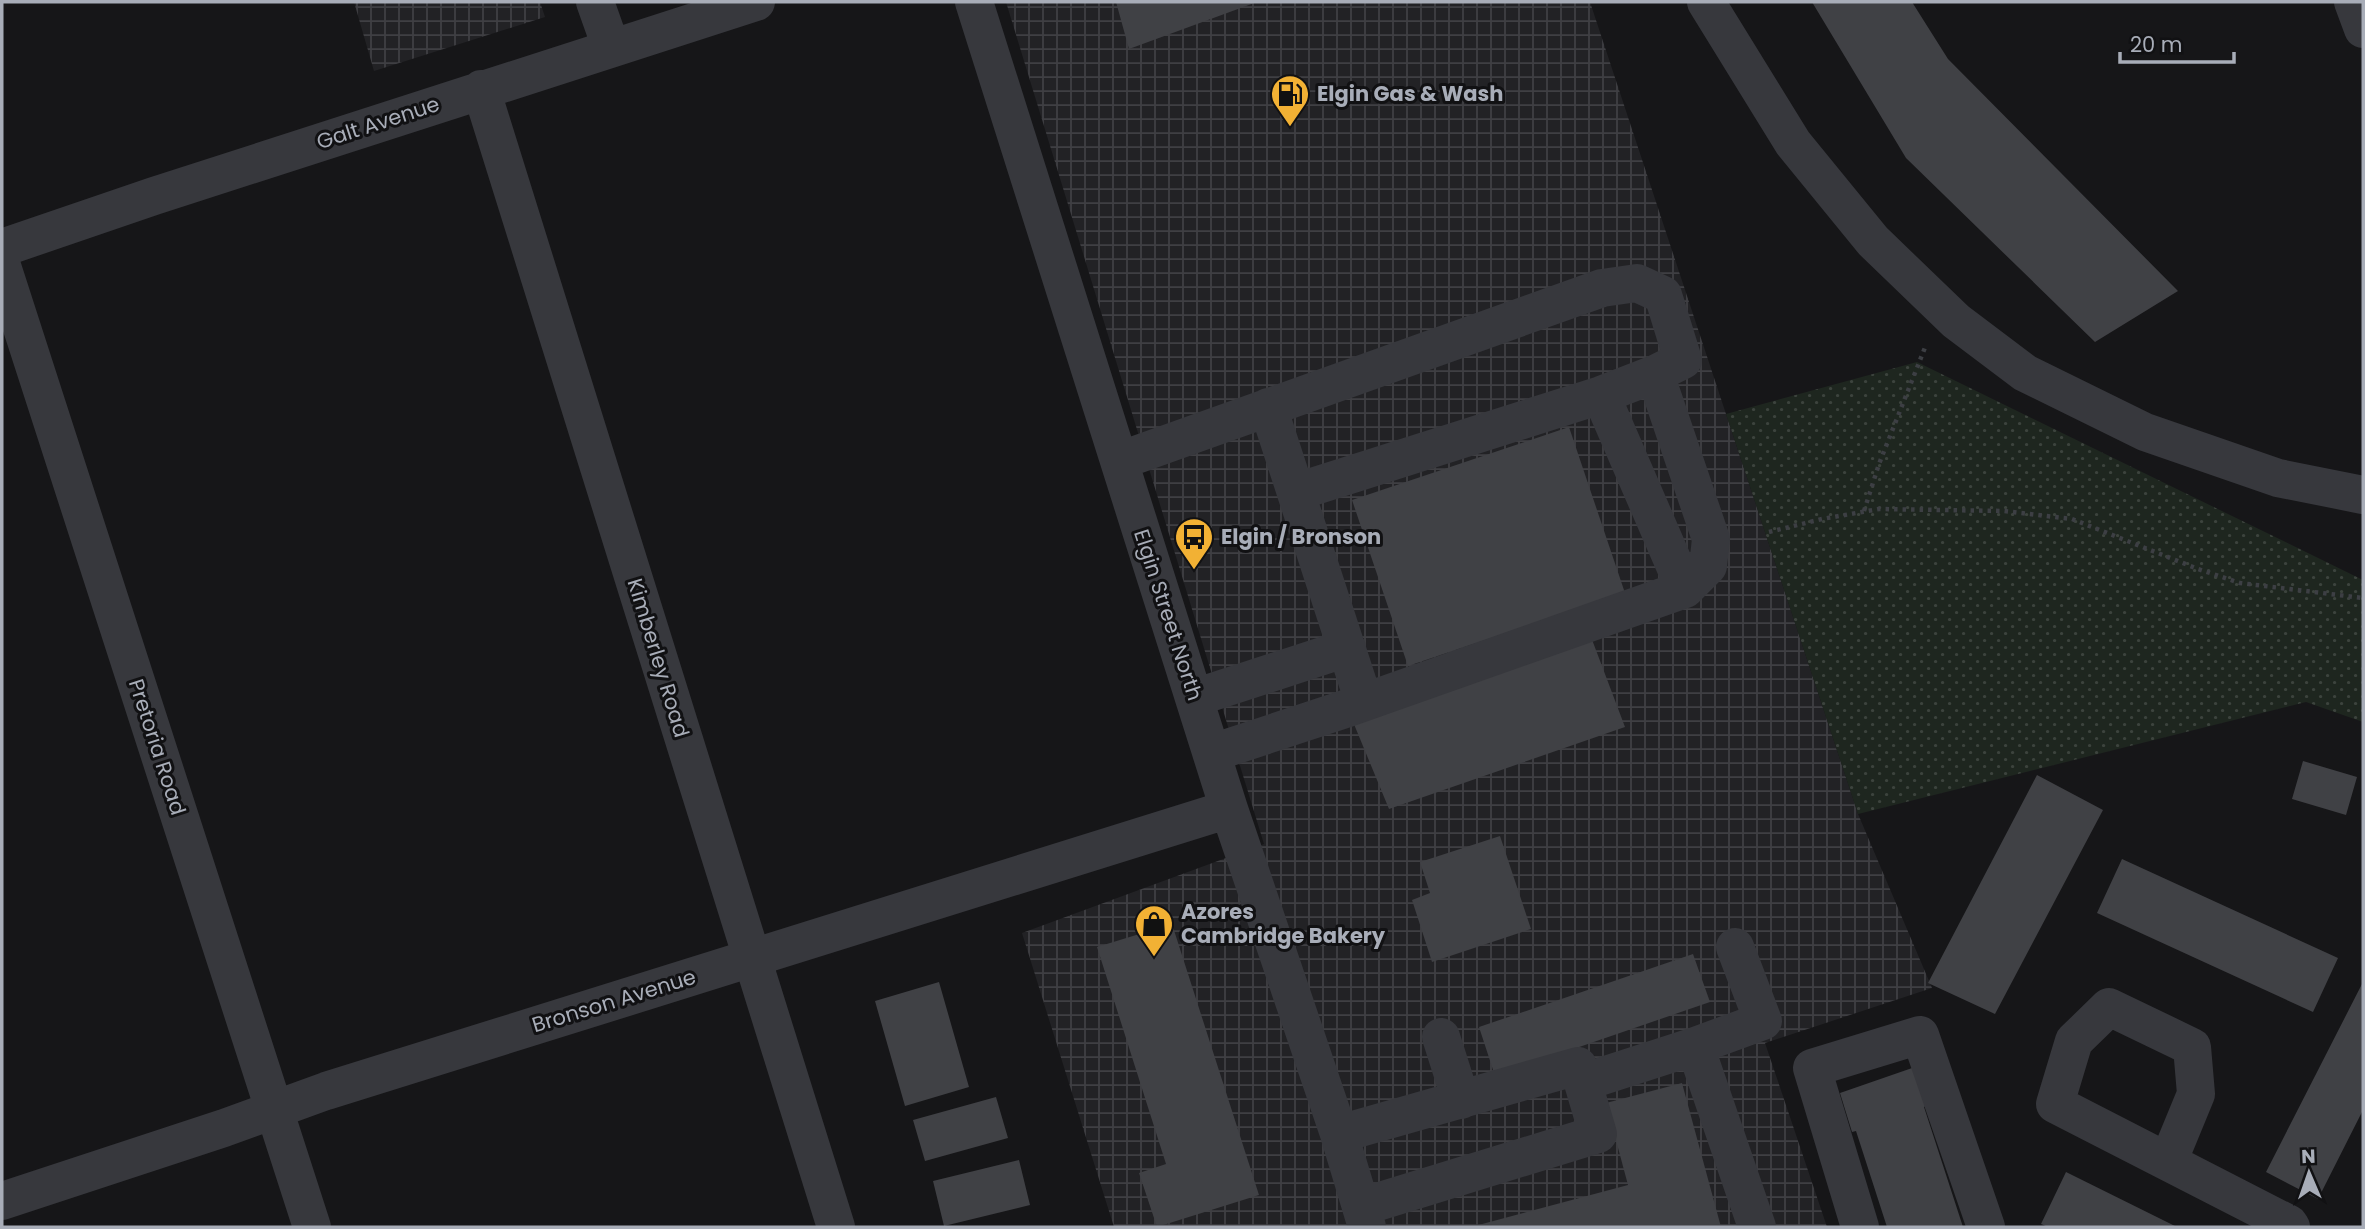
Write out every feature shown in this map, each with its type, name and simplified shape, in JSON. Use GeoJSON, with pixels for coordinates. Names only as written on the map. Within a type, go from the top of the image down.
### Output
{"type":"FeatureCollection","features":[{"type":"Feature","properties":{"kind":"street"},"geometry":{"type":"LineString","coordinates":[[594,2],[611,47]]}},
{"type":"Feature","properties":{"kind":"street","name":"Galt Avenue"},"geometry":{"type":"LineString","coordinates":[[2,248],[481,89],[757,2]]}},
{"type":"Feature","properties":{"kind":"street","name":"Elgin Street North"},"geometry":{"type":"LineString","coordinates":[[974,2],[1229,809],[1339,1133],[1364,1217]]}},
{"type":"Feature","properties":{"kind":"street"},"geometry":{"type":"LineString","coordinates":[[1706,2],[1793,143],[1873,241],[1955,321],[2025,373],[2145,432],[2278,478],[2363,495]]}},
{"type":"Feature","properties":{"kind":"street"},"geometry":{"type":"LineString","coordinates":[[2353,2],[2363,29]]}},
{"type":"Feature","properties":{"kind":"street","name":"Kimberley Road"},"geometry":{"type":"LineString","coordinates":[[481,89],[836,1227]]}},
{"type":"Feature","properties":{"kind":"street","name":"Pretoria Road"},"geometry":{"type":"LineString","coordinates":[[2,266],[312,1227]]}},
{"type":"Feature","properties":{"kind":"street"},"geometry":{"type":"LineString","coordinates":[[1119,461],[1602,288],[1637,283],[1663,295],[1683,360],[1601,395],[1296,492]]}},
{"type":"Feature","properties":{"kind":"street"},"geometry":{"type":"LineString","coordinates":[[1212,753],[1685,589],[1708,566],[1711,539],[1655,374]]}},
{"type":"Feature","properties":{"kind":"street"},"geometry":{"type":"LineString","coordinates":[[1601,395],[1685,589]]}},
{"type":"Feature","properties":{"kind":"street"},"geometry":{"type":"LineString","coordinates":[[1268,407],[1364,702]]}},
{"type":"Feature","properties":{"kind":"street"},"geometry":{"type":"LineString","coordinates":[[1194,698],[1347,648]]}},
{"type":"Feature","properties":{"kind":"street","name":"Bronson Avenue"},"geometry":{"type":"LineString","coordinates":[[2,1200],[326,1091],[1229,809]]}},
{"type":"Feature","properties":{"kind":"street"},"geometry":{"type":"LineString","coordinates":[[1584,1082],[1763,1021],[1735,947]]}},
{"type":"Feature","properties":{"kind":"street"},"geometry":{"type":"LineString","coordinates":[[1860,1227],[1812,1068],[1920,1035],[1986,1227]]}},
{"type":"Feature","properties":{"kind":"street"},"geometry":{"type":"LineString","coordinates":[[1441,1037],[1461,1100]]}},
{"type":"Feature","properties":{"kind":"street"},"geometry":{"type":"LineString","coordinates":[[1695,1046],[1757,1227]]}},
{"type":"Feature","properties":{"kind":"street"},"geometry":{"type":"LineString","coordinates":[[1339,1133],[1578,1066],[1584,1082],[1598,1134],[1364,1217]]}},
{"type":"Feature","properties":{"kind":"street"},"geometry":{"type":"LineString","coordinates":[[2168,1162],[2291,1227]]}},
{"type":"Feature","properties":{"kind":"path"},"geometry":{"type":"LineString","coordinates":[[1864,511],[1879,464],[1942,307]]}},
{"type":"Feature","properties":{"kind":"path"},"geometry":{"type":"LineString","coordinates":[[1769,532],[1864,511],[1921,508],[2004,511],[2072,519],[2240,583],[2363,598]]}},
{"type":"Feature","properties":{"kind":"shaded area"},"geometry":{"type":"Polygon","coordinates":[[[354,2],[540,2],[545,17],[374,71],[354,2]]]}},
{"type":"Feature","properties":{"kind":"shaded area"},"geometry":{"type":"Polygon","coordinates":[[[1006,2],[1590,2],[1858,814],[1932,988],[1765,1043],[1827,1227],[1114,1227],[1022,933],[1264,844],[1006,2]]]}},
{"type":"Feature","properties":{"kind":"shaded area"},"geometry":{"type":"Polygon","coordinates":[[[1917,362],[2363,580],[2363,722],[2306,702],[1858,814],[1726,414],[1917,362]]]}},
{"type":"Feature","properties":{"kind":"building"},"geometry":{"type":"Polygon","coordinates":[[[1116,2],[1257,2],[1129,49],[1116,2]]]}},
{"type":"Feature","properties":{"kind":"building"},"geometry":{"type":"Polygon","coordinates":[[[1812,2],[1912,2],[1948,59],[2178,291],[2095,342],[1906,158],[1812,2]]]}},
{"type":"Feature","properties":{"kind":"building"},"geometry":{"type":"Polygon","coordinates":[[[1569,427],[1625,593],[1408,666],[1352,500],[1569,427]]]}},
{"type":"Feature","properties":{"kind":"building"},"geometry":{"type":"Polygon","coordinates":[[[1588,629],[1625,727],[1389,809],[1351,717],[1588,629]]]}},
{"type":"Feature","properties":{"kind":"building"},"geometry":{"type":"Polygon","coordinates":[[[2303,761],[2357,777],[2346,815],[2292,799],[2303,761]]]}},
{"type":"Feature","properties":{"kind":"building"},"geometry":{"type":"Polygon","coordinates":[[[2037,775],[2103,810],[1995,1014],[1928,983],[2037,775]]]}},
{"type":"Feature","properties":{"kind":"building"},"geometry":{"type":"Polygon","coordinates":[[[1500,836],[1531,929],[1432,962],[1412,900],[1430,893],[1420,862],[1500,836]]]}},
{"type":"Feature","properties":{"kind":"building"},"geometry":{"type":"Polygon","coordinates":[[[2122,859],[2338,958],[2313,1012],[2097,913],[2122,859]]]}},
{"type":"Feature","properties":{"kind":"building"},"geometry":{"type":"Polygon","coordinates":[[[1172,924],[1259,1195],[1157,1227],[1139,1173],[1166,1164],[1097,947],[1172,924]]]}},
{"type":"Feature","properties":{"kind":"building"},"geometry":{"type":"Polygon","coordinates":[[[1693,954],[1710,1002],[1495,1076],[1479,1027],[1693,954]]]}},
{"type":"Feature","properties":{"kind":"building"},"geometry":{"type":"Polygon","coordinates":[[[939,982],[969,1087],[905,1106],[875,1001],[939,982]]]}},
{"type":"Feature","properties":{"kind":"building"},"geometry":{"type":"Polygon","coordinates":[[[2363,982],[2363,1110],[2318,1199],[2266,1172],[2363,982]]]}},
{"type":"Feature","properties":{"kind":"building"},"geometry":{"type":"Polygon","coordinates":[[[1915,1067],[1927,1105],[1924,1107],[1963,1227],[1887,1227],[1856,1131],[1852,1132],[1840,1093],[1915,1067]]]}},
{"type":"Feature","properties":{"kind":"building"},"geometry":{"type":"Polygon","coordinates":[[[1682,1083],[1721,1227],[1471,1227],[1628,1185],[1606,1103],[1682,1083]]]}},
{"type":"Feature","properties":{"kind":"building"},"geometry":{"type":"Polygon","coordinates":[[[996,1097],[1008,1138],[925,1161],[913,1120],[996,1097]]]}},
{"type":"Feature","properties":{"kind":"building"},"geometry":{"type":"Polygon","coordinates":[[[1019,1160],[1030,1205],[944,1226],[933,1181],[1019,1160]]]}},
{"type":"Feature","properties":{"kind":"building"},"geometry":{"type":"Polygon","coordinates":[[[2066,1172],[2177,1227],[2048,1227],[2041,1224],[2066,1172]]]}},
{"type":"Feature","properties":{"kind":"place","name":"Elgin Gas & Wash"},"geometry":{"type":"Point","coordinates":[1290,128]}},
{"type":"Feature","properties":{"kind":"place","name":"Elgin / Bronson"},"geometry":{"type":"Point","coordinates":[1194,571]}},
{"type":"Feature","properties":{"kind":"place","name":"Azores Cambridge Bakery"},"geometry":{"type":"Point","coordinates":[1154,958]}}]}
